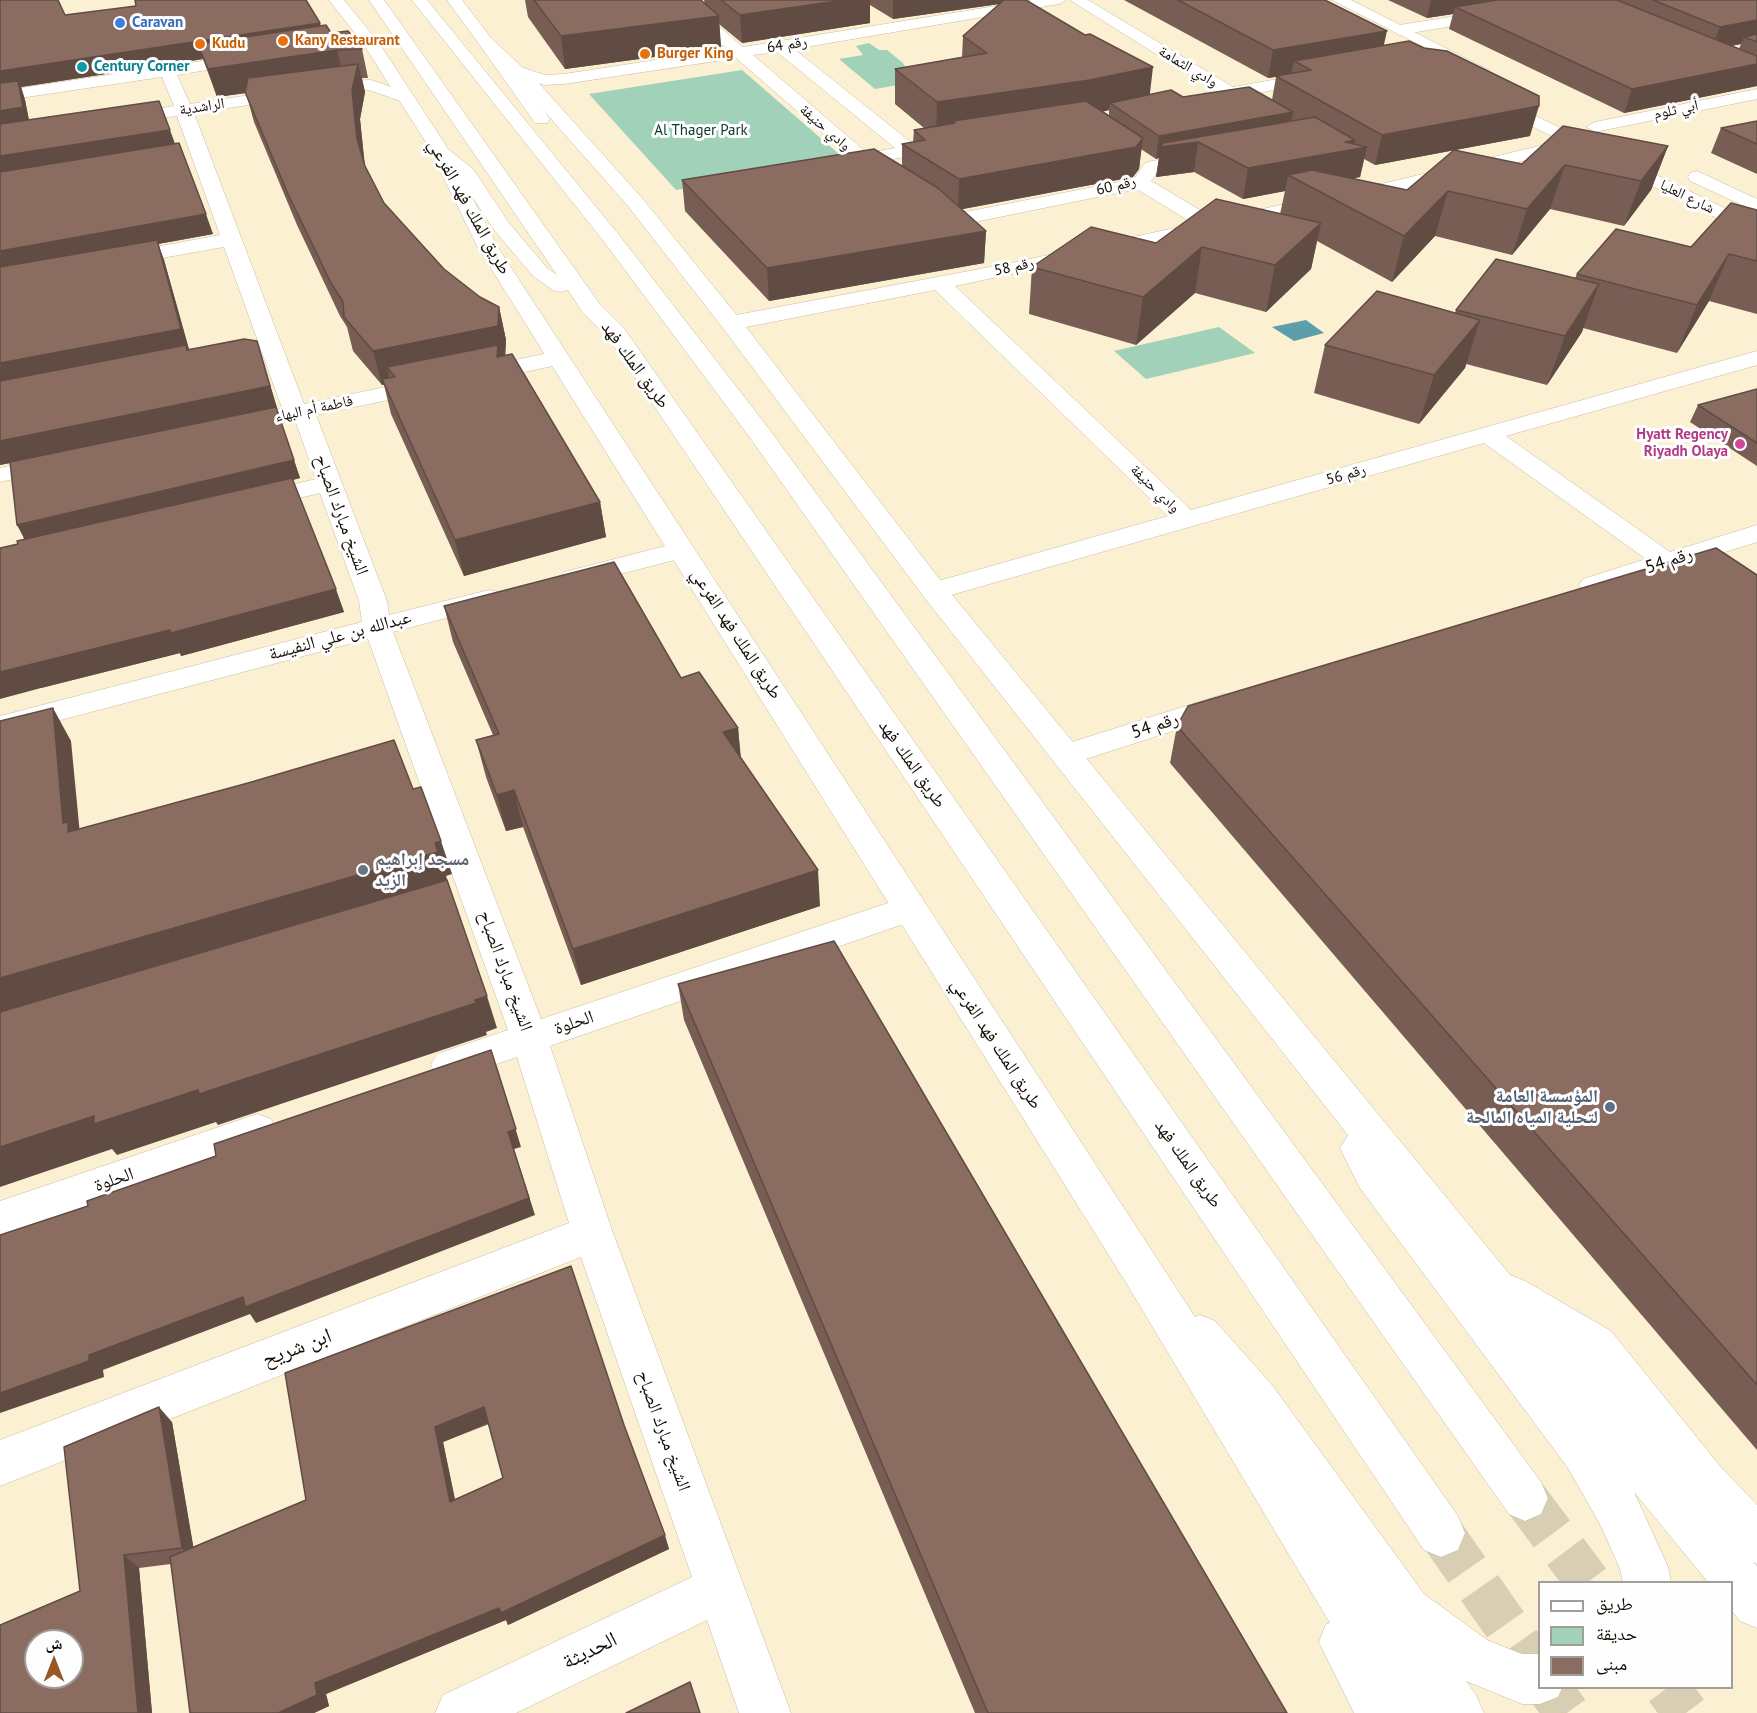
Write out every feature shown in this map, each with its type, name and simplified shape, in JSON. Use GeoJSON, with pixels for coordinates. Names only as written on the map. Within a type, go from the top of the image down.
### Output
{"type":"FeatureCollection","features":[{"type":"Feature","properties":{"kind":"main road","name":"طريق الملك فهد الفرعي"},"geometry":{"type":"LineString","coordinates":[[336,0],[370,41],[438,150],[486,244],[795,724],[909,909],[1140,1267]]}},
{"type":"Feature","properties":{"kind":"main road","name":"طريق الملك فهد"},"geometry":{"type":"LineString","coordinates":[[376,0],[591,308],[615,332],[1442,1533]]}},
{"type":"Feature","properties":{"kind":"main road"},"geometry":{"type":"LineString","coordinates":[[419,0],[612,239],[760,434],[1525,1498]]}},
{"type":"Feature","properties":{"kind":"main road"},"geometry":{"type":"LineString","coordinates":[[454,0],[598,200],[612,239]]}},
{"type":"Feature","properties":{"kind":"main road","name":"رقم 64"},"geometry":{"type":"LineString","coordinates":[[515,70],[544,80],[564,79],[1059,0]]}},
{"type":"Feature","properties":{"kind":"main road","name":"وادي الثمامة"},"geometry":{"type":"LineString","coordinates":[[1077,0],[1249,104]]}},
{"type":"Feature","properties":{"kind":"main road"},"geometry":{"type":"LineString","coordinates":[[1339,0],[1491,76]]}},
{"type":"Feature","properties":{"kind":"main road"},"geometry":{"type":"LineString","coordinates":[[683,4],[711,5]]}},
{"type":"Feature","properties":{"kind":"main road","name":"وادي حنيفة"},"geometry":{"type":"LineString","coordinates":[[683,4],[861,159],[889,177]]}},
{"type":"Feature","properties":{"kind":"main road"},"geometry":{"type":"LineString","coordinates":[[1400,30],[1516,12]]}},
{"type":"Feature","properties":{"kind":"main road"},"geometry":{"type":"LineString","coordinates":[[876,17],[894,28]]}},
{"type":"Feature","properties":{"kind":"main road"},"geometry":{"type":"LineString","coordinates":[[347,45],[370,41]]}},
{"type":"Feature","properties":{"kind":"main road"},"geometry":{"type":"LineString","coordinates":[[485,41],[515,70],[635,202],[731,323],[934,591],[1490,1283],[1757,1604]]}},
{"type":"Feature","properties":{"kind":"main road"},"geometry":{"type":"LineString","coordinates":[[780,46],[909,150]]}},
{"type":"Feature","properties":{"kind":"main road"},"geometry":{"type":"LineString","coordinates":[[0,96],[269,56]]}},
{"type":"Feature","properties":{"kind":"main road","name":"الشيخ مبارك الصباح"},"geometry":{"type":"LineString","coordinates":[[168,72],[184,110],[193,154],[233,239],[260,345],[296,413],[305,416],[373,601],[377,626],[477,892],[529,1038],[593,1233],[765,1713]]}},
{"type":"Feature","properties":{"kind":"main road"},"geometry":{"type":"LineString","coordinates":[[1192,101],[1230,92],[1332,75]]}},
{"type":"Feature","properties":{"kind":"main road","name":"الراشدية"},"geometry":{"type":"LineString","coordinates":[[150,115],[344,86],[371,85],[403,97]]}},
{"type":"Feature","properties":{"kind":"main road","name":"شارع العليا"},"geometry":{"type":"LineString","coordinates":[[1475,91],[1757,232]]}},
{"type":"Feature","properties":{"kind":"main road","name":"أبي ثلوم"},"geometry":{"type":"LineString","coordinates":[[1624,141],[1590,124],[1757,94]]}},
{"type":"Feature","properties":{"kind":"main road"},"geometry":{"type":"LineString","coordinates":[[828,165],[957,142]]}},
{"type":"Feature","properties":{"kind":"main road","name":"رقم 58"},"geometry":{"type":"LineString","coordinates":[[731,323],[1006,270],[1394,187],[1576,142]]}},
{"type":"Feature","properties":{"kind":"main road"},"geometry":{"type":"LineString","coordinates":[[438,150],[466,173],[502,227],[540,272],[591,308]]}},
{"type":"Feature","properties":{"kind":"main road"},"geometry":{"type":"LineString","coordinates":[[1134,154],[1152,167]]}},
{"type":"Feature","properties":{"kind":"main road","name":"رقم 60"},"geometry":{"type":"LineString","coordinates":[[955,220],[1140,183],[1152,167],[1219,155]]}},
{"type":"Feature","properties":{"kind":"main road","name":"شارع العليا"},"geometry":{"type":"LineString","coordinates":[[1686,172],[1751,204]]}},
{"type":"Feature","properties":{"kind":"main road"},"geometry":{"type":"LineString","coordinates":[[1375,177],[1394,187]]}},
{"type":"Feature","properties":{"kind":"main road"},"geometry":{"type":"LineString","coordinates":[[1140,183],[1210,225]]}},
{"type":"Feature","properties":{"kind":"main road"},"geometry":{"type":"LineString","coordinates":[[1701,204],[1732,215],[1747,217],[1757,215]]}},
{"type":"Feature","properties":{"kind":"main road"},"geometry":{"type":"LineString","coordinates":[[936,208],[955,220],[972,237]]}},
{"type":"Feature","properties":{"kind":"main road"},"geometry":{"type":"LineString","coordinates":[[93,264],[233,239]]}},
{"type":"Feature","properties":{"kind":"main road"},"geometry":{"type":"LineString","coordinates":[[989,253],[1006,270]]}},
{"type":"Feature","properties":{"kind":"main road","name":"وادي حنيفة"},"geometry":{"type":"LineString","coordinates":[[939,282],[1188,521]]}},
{"type":"Feature","properties":{"kind":"main road","name":"فاطمة أم البهاء"},"geometry":{"type":"LineString","coordinates":[[261,420],[558,358]]}},
{"type":"Feature","properties":{"kind":"main road","name":"رقم 56"},"geometry":{"type":"LineString","coordinates":[[934,591],[1188,521],[1757,358]]}},
{"type":"Feature","properties":{"kind":"main road"},"geometry":{"type":"LineString","coordinates":[[1487,434],[1667,562]]}},
{"type":"Feature","properties":{"kind":"main road"},"geometry":{"type":"LineString","coordinates":[[0,475],[80,458]]}},
{"type":"Feature","properties":{"kind":"main road"},"geometry":{"type":"LineString","coordinates":[[227,507],[328,483]]}},
{"type":"Feature","properties":{"kind":"main road","name":"رقم 54"},"geometry":{"type":"LineString","coordinates":[[1565,594],[1757,532]]}},
{"type":"Feature","properties":{"kind":"main road"},"geometry":{"type":"LineString","coordinates":[[545,585],[681,550]]}},
{"type":"Feature","properties":{"kind":"main road","name":"عبدالله بن علي النفيسة"},"geometry":{"type":"LineString","coordinates":[[0,726],[377,626],[511,593]]}},
{"type":"Feature","properties":{"kind":"main road","name":"رقم 54"},"geometry":{"type":"LineString","coordinates":[[1067,754],[1248,696]]}},
{"type":"Feature","properties":{"kind":"main road"},"geometry":{"type":"LineString","coordinates":[[443,902],[477,892]]}},
{"type":"Feature","properties":{"kind":"main road","name":"الحلوة"},"geometry":{"type":"LineString","coordinates":[[416,1077],[909,909]]}},
{"type":"Feature","properties":{"kind":"main road"},"geometry":{"type":"LineString","coordinates":[[1325,1078],[1374,1176],[1584,1452],[1618,1509],[1644,1567],[1647,1581]]}},
{"type":"Feature","properties":{"kind":"main road","name":"الحلوة"},"geometry":{"type":"LineString","coordinates":[[0,1219],[293,1119]]}},
{"type":"Feature","properties":{"kind":"main road","name":"ابن شريح"},"geometry":{"type":"LineString","coordinates":[[0,1463],[593,1233]]}},
{"type":"Feature","properties":{"kind":"main road"},"geometry":{"type":"LineString","coordinates":[[1140,1267],[1256,1401],[1407,1611],[1470,1658],[1522,1679],[1538,1680]]}},
{"type":"Feature","properties":{"kind":"main road"},"geometry":{"type":"LineString","coordinates":[[1140,1267],[1381,1713]]}},
{"type":"Feature","properties":{"kind":"main road"},"geometry":{"type":"LineString","coordinates":[[1140,1267],[1412,1713]]}},
{"type":"Feature","properties":{"kind":"main road"},"geometry":{"type":"LineString","coordinates":[[1140,1267],[1430,1679],[1458,1713]]}},
{"type":"Feature","properties":{"kind":"main road"},"geometry":{"type":"LineString","coordinates":[[1490,1283],[1596,1346],[1703,1481],[1757,1540]]}},
{"type":"Feature","properties":{"kind":"main road","name":"الحديثة"},"geometry":{"type":"LineString","coordinates":[[461,1713],[719,1589]]}},
{"type":"Feature","properties":{"kind":"green space"},"geometry":{"type":"Polygon","coordinates":[[[869,43],[879,50],[887,50],[903,63],[915,82],[875,89],[839,59],[863,55],[856,46],[869,43]]]}},
{"type":"Feature","properties":{"kind":"green space","name":"Al Thager Park"},"geometry":{"type":"Polygon","coordinates":[[[742,70],[847,161],[676,190],[589,94],[742,70]]]}},
{"type":"Feature","properties":{"kind":"green space"},"geometry":{"type":"Polygon","coordinates":[[[1219,327],[1255,353],[1146,379],[1114,351],[1219,327]]]}},
{"type":"Feature","properties":{"kind":"water"},"geometry":{"type":"Polygon","coordinates":[[[1306,320],[1324,333],[1294,341],[1272,327],[1306,320]]]}},
{"type":"Feature","properties":{"kind":"building","name":"Century Corner"},"geometry":{"type":"Polygon","coordinates":[[[0,0],[58,0],[65,15],[136,6],[135,0],[306,0],[320,23],[0,71],[0,0]]]}},
{"type":"Feature","properties":{"kind":"building"},"geometry":{"type":"Polygon","coordinates":[[[534,0],[701,0],[719,16],[561,36],[534,0]]]}},
{"type":"Feature","properties":{"kind":"building"},"geometry":{"type":"Polygon","coordinates":[[[721,0],[844,0],[740,15],[721,0]]]}},
{"type":"Feature","properties":{"kind":"building"},"geometry":{"type":"Polygon","coordinates":[[[1004,0],[1026,0],[1085,35],[1090,34],[1153,67],[1090,80],[937,102],[895,69],[987,53],[963,36],[1004,0]]]}},
{"type":"Feature","properties":{"kind":"building"},"geometry":{"type":"Polygon","coordinates":[[[1178,0],[1325,0],[1387,31],[1273,50],[1178,0]]]}},
{"type":"Feature","properties":{"kind":"building"},"geometry":{"type":"Polygon","coordinates":[[[1497,0],[1617,0],[1757,56],[1757,64],[1632,89],[1455,7],[1497,0]]]}},
{"type":"Feature","properties":{"kind":"building"},"geometry":{"type":"Polygon","coordinates":[[[1653,0],[1757,0],[1757,20],[1720,27],[1653,0]]]}},
{"type":"Feature","properties":{"kind":"building"},"geometry":{"type":"Polygon","coordinates":[[[326,25],[331,33],[348,31],[362,49],[337,50],[208,69],[198,44],[326,25]]]}},
{"type":"Feature","properties":{"kind":"building"},"geometry":{"type":"Polygon","coordinates":[[[1757,34],[1757,42],[1744,37],[1757,34]]]}},
{"type":"Feature","properties":{"kind":"building"},"geometry":{"type":"Polygon","coordinates":[[[1409,41],[1424,48],[1447,51],[1539,96],[1539,106],[1382,135],[1276,76],[1311,70],[1294,61],[1409,41]]]}},
{"type":"Feature","properties":{"kind":"building"},"geometry":{"type":"Polygon","coordinates":[[[358,64],[352,90],[357,139],[365,166],[384,203],[444,269],[480,297],[499,307],[498,326],[373,351],[344,317],[343,302],[331,283],[288,194],[245,92],[248,78],[358,64]]]}},
{"type":"Feature","properties":{"kind":"building"},"geometry":{"type":"Polygon","coordinates":[[[18,81],[23,107],[0,111],[0,83],[18,81]]]}},
{"type":"Feature","properties":{"kind":"building"},"geometry":{"type":"Polygon","coordinates":[[[1249,87],[1293,112],[1159,136],[1110,103],[1171,90],[1183,97],[1249,87]]]}},
{"type":"Feature","properties":{"kind":"building"},"geometry":{"type":"Polygon","coordinates":[[[159,101],[170,130],[0,156],[0,124],[159,101]]]}},
{"type":"Feature","properties":{"kind":"building"},"geometry":{"type":"Polygon","coordinates":[[[1086,101],[1143,138],[1136,147],[959,179],[902,144],[925,140],[914,130],[955,123],[953,121],[1086,101]]]}},
{"type":"Feature","properties":{"kind":"building"},"geometry":{"type":"Polygon","coordinates":[[[1315,117],[1355,140],[1345,142],[1367,147],[1248,168],[1198,142],[1160,147],[1163,143],[1315,117]]]}},
{"type":"Feature","properties":{"kind":"building"},"geometry":{"type":"Polygon","coordinates":[[[1757,121],[1757,144],[1721,128],[1757,121]]]}},
{"type":"Feature","properties":{"kind":"building"},"geometry":{"type":"Polygon","coordinates":[[[1563,126],[1668,146],[1641,181],[1565,165],[1527,209],[1448,191],[1404,236],[1288,175],[1312,170],[1407,190],[1454,150],[1522,164],[1563,126]]]}},
{"type":"Feature","properties":{"kind":"building"},"geometry":{"type":"Polygon","coordinates":[[[179,143],[206,214],[0,251],[0,172],[179,143]]]}},
{"type":"Feature","properties":{"kind":"building"},"geometry":{"type":"Polygon","coordinates":[[[874,149],[938,188],[986,231],[767,268],[682,180],[874,149]]]}},
{"type":"Feature","properties":{"kind":"building"},"geometry":{"type":"Polygon","coordinates":[[[1216,199],[1321,223],[1275,265],[1202,247],[1143,297],[1032,267],[1091,227],[1156,243],[1216,199]]]}},
{"type":"Feature","properties":{"kind":"building"},"geometry":{"type":"Polygon","coordinates":[[[1731,203],[1757,210],[1757,261],[1729,254],[1697,305],[1577,274],[1616,229],[1691,247],[1731,203]]]}},
{"type":"Feature","properties":{"kind":"building"},"geometry":{"type":"Polygon","coordinates":[[[157,240],[181,329],[0,363],[0,267],[157,240]]]}},
{"type":"Feature","properties":{"kind":"building"},"geometry":{"type":"Polygon","coordinates":[[[1496,259],[1599,284],[1565,336],[1456,310],[1496,259]]]}},
{"type":"Feature","properties":{"kind":"building"},"geometry":{"type":"Polygon","coordinates":[[[1377,291],[1480,320],[1434,375],[1325,345],[1377,291]]]}},
{"type":"Feature","properties":{"kind":"building"},"geometry":{"type":"Polygon","coordinates":[[[244,339],[257,341],[270,386],[0,441],[0,381],[186,345],[187,350],[244,339]]]}},
{"type":"Feature","properties":{"kind":"building"},"geometry":{"type":"Polygon","coordinates":[[[498,345],[497,357],[512,354],[600,502],[455,540],[382,379],[395,377],[387,367],[498,345]]]}},
{"type":"Feature","properties":{"kind":"building"},"geometry":{"type":"Polygon","coordinates":[[[1757,389],[1757,443],[1698,405],[1757,389]]]}},
{"type":"Feature","properties":{"kind":"building"},"geometry":{"type":"Polygon","coordinates":[[[276,407],[294,460],[17,525],[10,462],[276,407]]]}},
{"type":"Feature","properties":{"kind":"building"},"geometry":{"type":"Polygon","coordinates":[[[292,478],[336,589],[171,633],[170,630],[0,672],[0,548],[18,544],[17,541],[292,478]]]}},
{"type":"Feature","properties":{"kind":"building","name":"المؤسسة العامة لتحلية المياه المالحة"},"geometry":{"type":"Polygon","coordinates":[[[1716,548],[1757,575],[1757,1385],[1177,726],[1188,706],[1716,548]]]}},
{"type":"Feature","properties":{"kind":"building"},"geometry":{"type":"Polygon","coordinates":[[[614,562],[681,678],[699,672],[738,728],[723,732],[818,870],[573,949],[514,790],[497,795],[476,740],[499,734],[444,606],[614,562]]]}},
{"type":"Feature","properties":{"kind":"building"},"geometry":{"type":"Polygon","coordinates":[[[53,708],[63,823],[68,822],[68,832],[394,740],[413,789],[421,787],[441,841],[435,843],[438,852],[0,978],[0,721],[53,708]]]}},
{"type":"Feature","properties":{"kind":"building"},"geometry":{"type":"Polygon","coordinates":[[[447,880],[487,996],[475,1000],[476,1003],[199,1094],[198,1090],[94,1124],[94,1116],[0,1147],[0,1012],[447,880]]]}},
{"type":"Feature","properties":{"kind":"building"},"geometry":{"type":"Polygon","coordinates":[[[834,941],[1287,1713],[988,1713],[678,984],[834,941]]]}},
{"type":"Feature","properties":{"kind":"building"},"geometry":{"type":"Polygon","coordinates":[[[491,1050],[516,1129],[508,1132],[529,1198],[245,1307],[243,1297],[89,1355],[89,1361],[0,1393],[0,1235],[88,1206],[87,1201],[216,1156],[214,1144],[491,1050]]]}},
{"type":"Feature","properties":{"kind":"building"},"geometry":{"type":"Polygon","coordinates":[[[571,1266],[624,1425],[665,1535],[501,1613],[499,1608],[315,1683],[317,1695],[278,1713],[190,1713],[170,1557],[306,1500],[285,1373],[571,1266]],[[484,1407],[435,1427],[450,1502],[503,1478],[484,1407]]]}},
{"type":"Feature","properties":{"kind":"building"},"geometry":{"type":"Polygon","coordinates":[[[159,1407],[182,1548],[124,1555],[138,1713],[0,1713],[0,1625],[80,1591],[64,1447],[159,1407]]]}},
{"type":"Feature","properties":{"kind":"building"},"geometry":{"type":"Polygon","coordinates":[[[690,1682],[700,1713],[626,1713],[690,1682]]]}},
{"type":"Feature","properties":{"kind":"tunnel"},"geometry":{"type":"LineString","coordinates":[[1525,1498],[1587,1581]]}},
{"type":"Feature","properties":{"kind":"tunnel"},"geometry":{"type":"LineString","coordinates":[[1441,1533],[1538,1671]]}},
{"type":"Feature","properties":{"kind":"tunnel"},"geometry":{"type":"LineString","coordinates":[[1550,1689],[1567,1713]]}},
{"type":"Feature","properties":{"kind":"tunnel"},"geometry":{"type":"LineString","coordinates":[[1668,1689],[1686,1713]]}},
{"type":"Feature","properties":{"kind":"place","name":"Caravan"},"geometry":{"type":"Point","coordinates":[120,23]}},
{"type":"Feature","properties":{"kind":"place","name":"Kany Restaurant"},"geometry":{"type":"Point","coordinates":[283,41]}},
{"type":"Feature","properties":{"kind":"place","name":"Kudu"},"geometry":{"type":"Point","coordinates":[200,44]}},
{"type":"Feature","properties":{"kind":"place","name":"Burger King"},"geometry":{"type":"Point","coordinates":[645,54]}},
{"type":"Feature","properties":{"kind":"place","name":"Century Corner"},"geometry":{"type":"Point","coordinates":[82,67]}},
{"type":"Feature","properties":{"kind":"place","name":"Hyatt Regency Riyadh Olaya"},"geometry":{"type":"Point","coordinates":[1740,444]}},
{"type":"Feature","properties":{"kind":"place","name":"مسجد إبراهيم الزيد"},"geometry":{"type":"Point","coordinates":[363,870]}},
{"type":"Feature","properties":{"kind":"place","name":"المؤسسة العامة لتحلية المياه المالحة"},"geometry":{"type":"Point","coordinates":[1610,1107]}}]}
